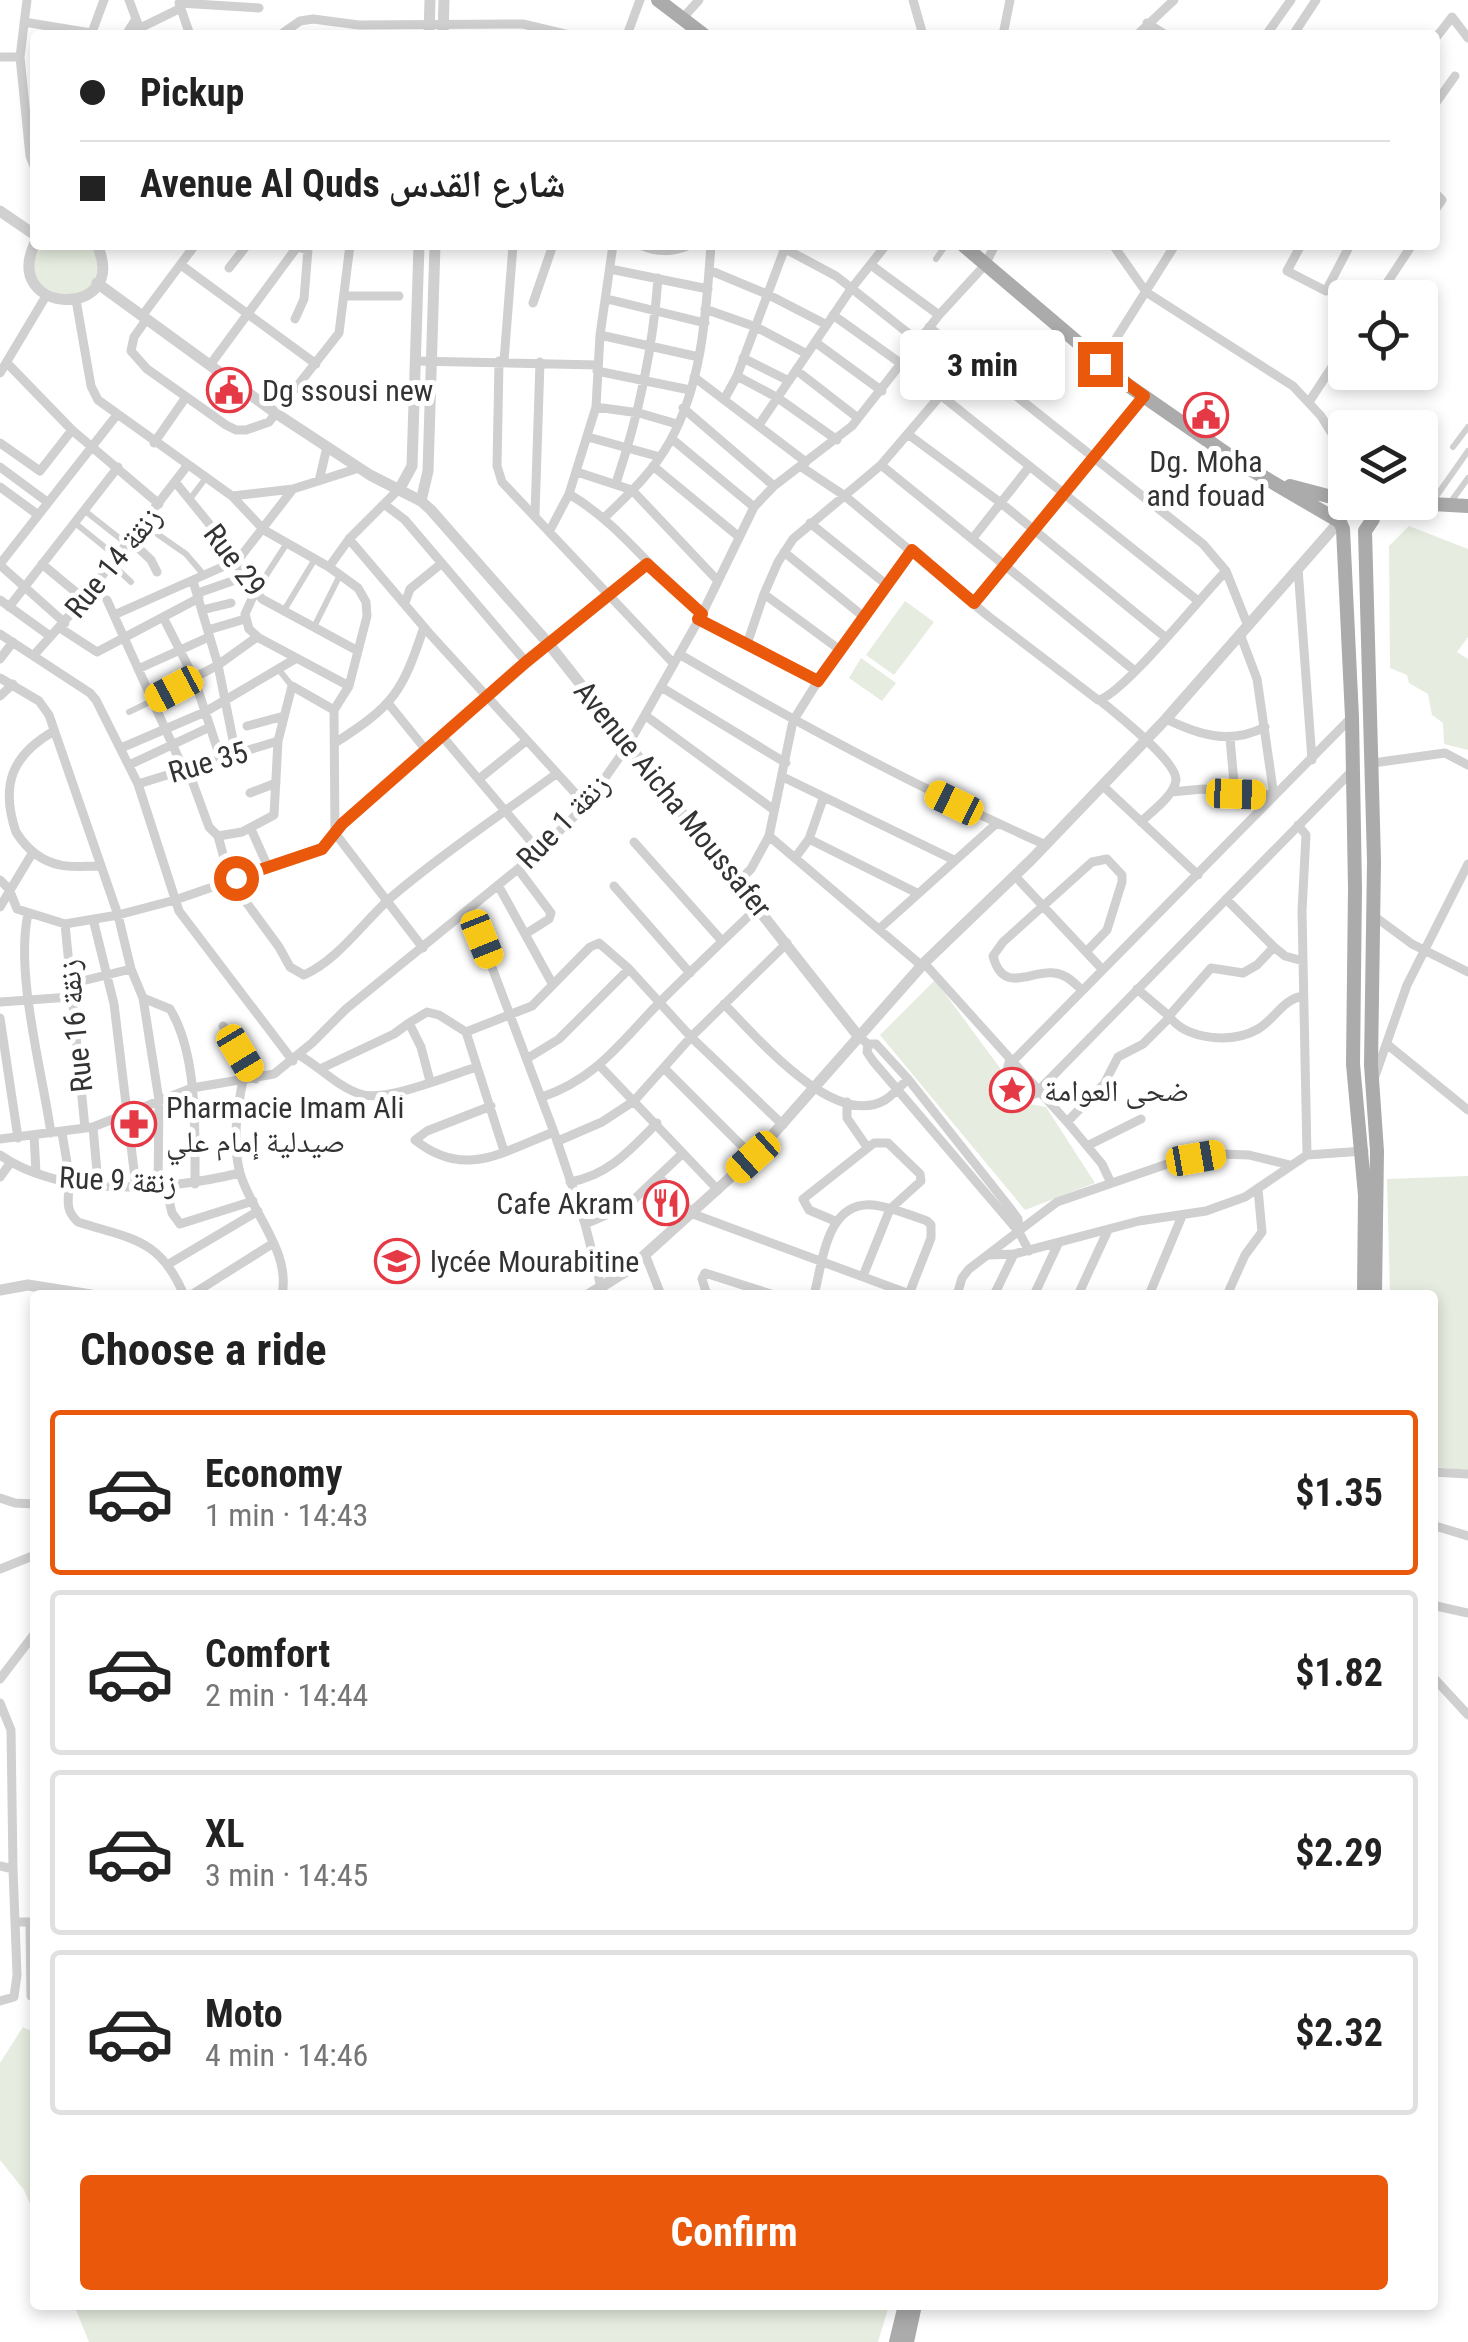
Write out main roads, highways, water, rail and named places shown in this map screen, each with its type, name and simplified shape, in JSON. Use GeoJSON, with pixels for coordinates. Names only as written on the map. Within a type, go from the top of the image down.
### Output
{"type":"FeatureCollection","features":[{"type":"Feature","properties":{"kind":"main road"},"geometry":{"type":"LineString","coordinates":[[658,0],[695,30]]}},
{"type":"Feature","properties":{"kind":"main road"},"geometry":{"type":"LineString","coordinates":[[968,250],[1100,364],[1229,456],[1357,533],[1383,520]]}},
{"type":"Feature","properties":{"kind":"main road"},"geometry":{"type":"LineString","coordinates":[[1276,483],[1328,495]]}},
{"type":"Feature","properties":{"kind":"main road"},"geometry":{"type":"LineString","coordinates":[[1438,505],[1468,506]]}},
{"type":"Feature","properties":{"kind":"main road"},"geometry":{"type":"LineString","coordinates":[[1338,520],[1352,717],[1353,1064],[1365,1195],[1364,1290]]}},
{"type":"Feature","properties":{"kind":"main road"},"geometry":{"type":"LineString","coordinates":[[1369,520],[1372,1084],[1377,1151],[1375,1290]]}},
{"type":"Feature","properties":{"kind":"main road"},"geometry":{"type":"LineString","coordinates":[[896,2342],[904,2310]]}},
{"type":"Feature","properties":{"kind":"main road"},"geometry":{"type":"LineString","coordinates":[[907,2342],[915,2310]]}},
{"type":"Feature","properties":{"kind":"place","name":"Dg ssousi new"},"geometry":{"type":"Point","coordinates":[229,390]}},
{"type":"Feature","properties":{"kind":"place","name":"Dg. Moha and fouad"},"geometry":{"type":"Point","coordinates":[1206,415]}},
{"type":"Feature","properties":{"kind":"place","name":"ضحى العوامة"},"geometry":{"type":"Point","coordinates":[1012,1090]}},
{"type":"Feature","properties":{"kind":"place","name":"Pharmacie Imam Ali صيدلية إمام علي"},"geometry":{"type":"Point","coordinates":[134,1124]}},
{"type":"Feature","properties":{"kind":"place","name":"Cafe Akram"},"geometry":{"type":"Point","coordinates":[666,1203]}},
{"type":"Feature","properties":{"kind":"place","name":"lycée Mourabitine"},"geometry":{"type":"Point","coordinates":[397,1261]}}]}
